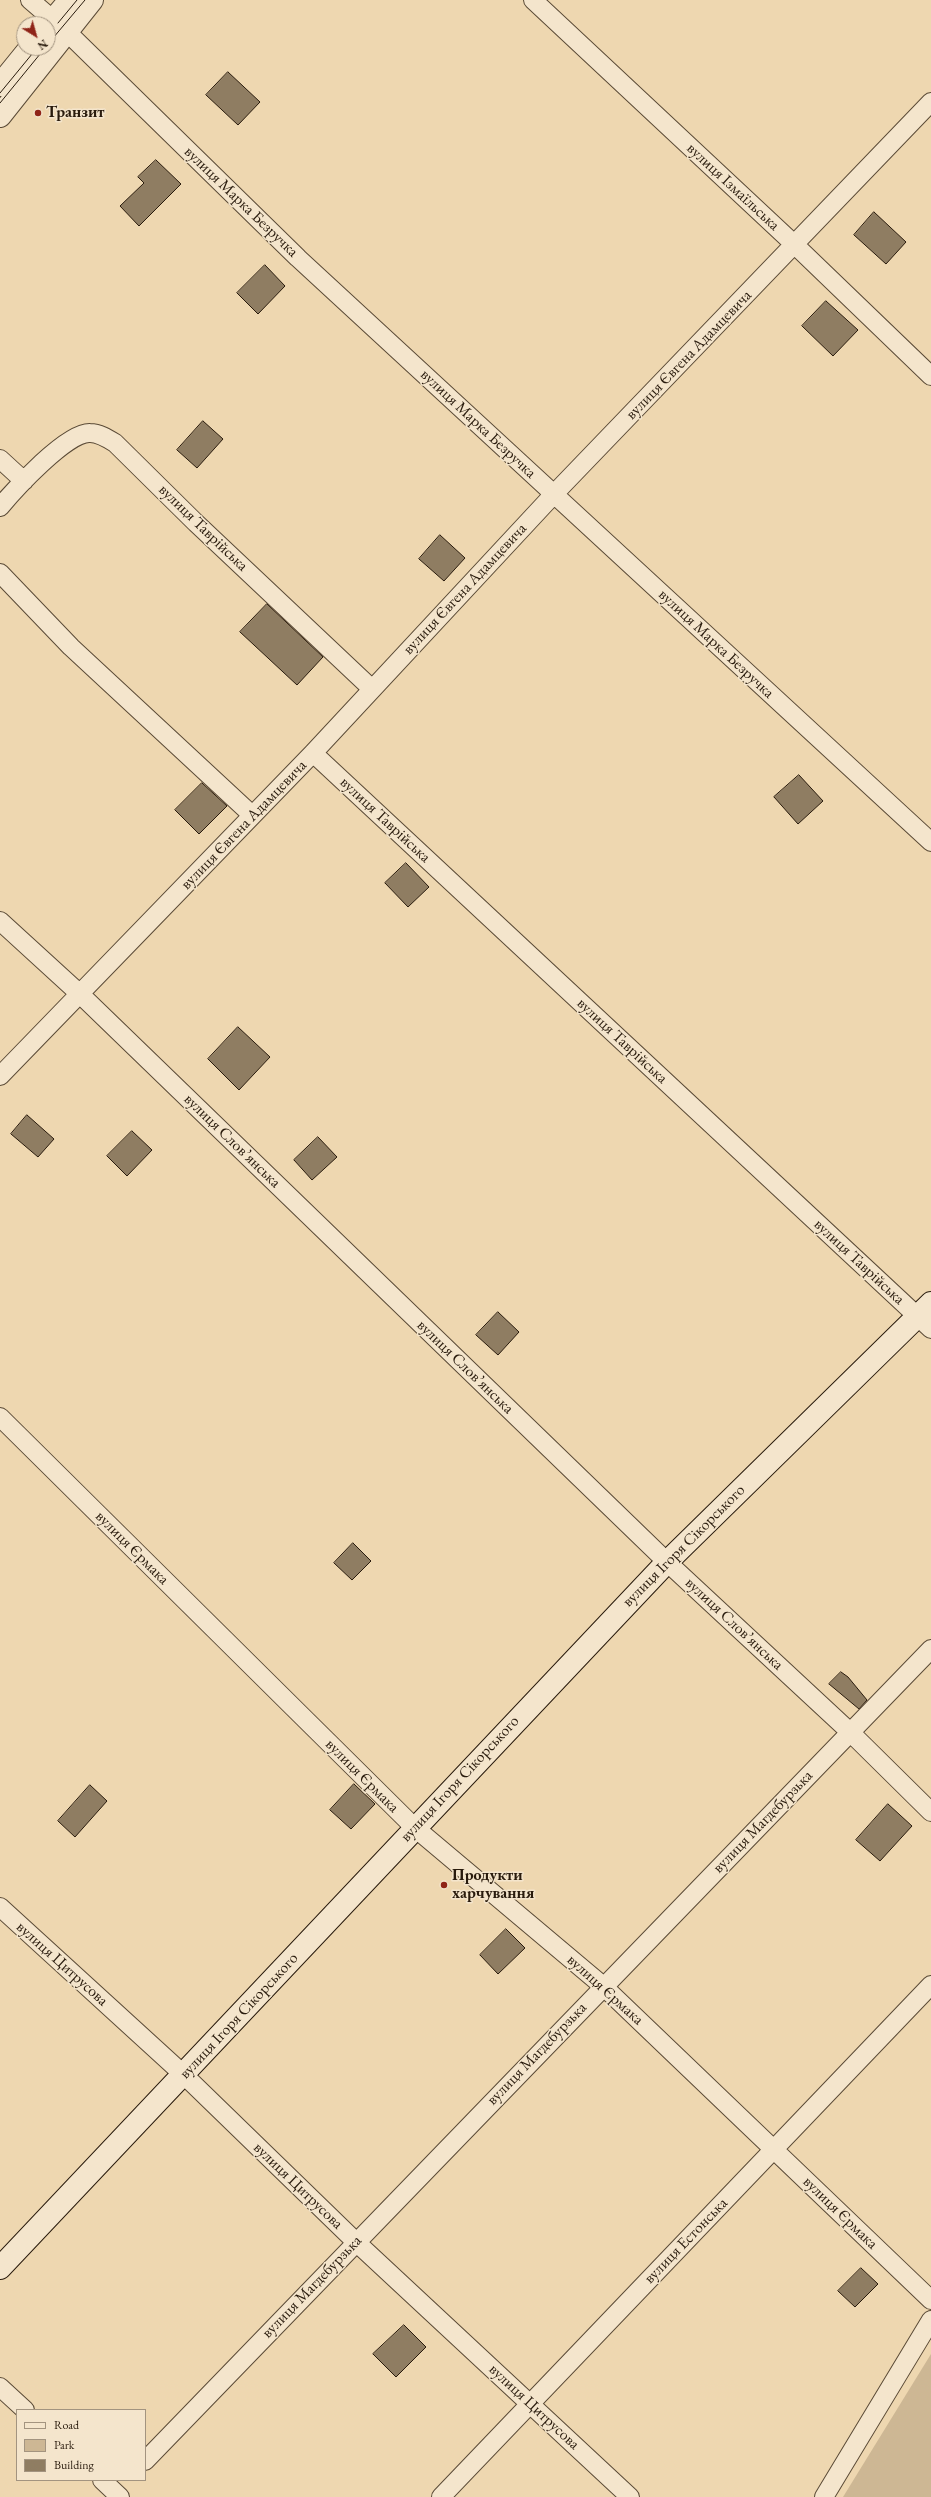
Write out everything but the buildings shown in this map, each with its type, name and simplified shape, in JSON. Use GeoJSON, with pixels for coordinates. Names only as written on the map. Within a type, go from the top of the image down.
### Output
{"type":"FeatureCollection","features":[{"type":"Feature","properties":{"kind":"main road"},"geometry":{"type":"LineString","coordinates":[[56,26],[70,0]]}},
{"type":"Feature","properties":{"kind":"main road"},"geometry":{"type":"LineString","coordinates":[[56,26],[92,0]]}},
{"type":"Feature","properties":{"kind":"main road"},"geometry":{"type":"LineString","coordinates":[[0,85],[24,56]]}},
{"type":"Feature","properties":{"kind":"main road"},"geometry":{"type":"LineString","coordinates":[[0,116],[37,56]]}},
{"type":"Feature","properties":{"kind":"main road","name":"вулиця Ігоря Сікорського"},"geometry":{"type":"LineString","coordinates":[[0,2268],[184,2075],[414,1827],[666,1562],[927,1316]]}},
{"type":"Feature","properties":{"kind":"street","name":"вулиця Марка Безручка"},"geometry":{"type":"LineString","coordinates":[[30,0],[46,16]]}},
{"type":"Feature","properties":{"kind":"street","name":"вулиця Ізмаїльська"},"geometry":{"type":"LineString","coordinates":[[533,0],[795,245],[931,376]]}},
{"type":"Feature","properties":{"kind":"street","name":"вулиця Марка Безручка"},"geometry":{"type":"LineString","coordinates":[[56,26],[298,258],[931,842]]}},
{"type":"Feature","properties":{"kind":"street","name":"вулиця Євгена Адамцевича"},"geometry":{"type":"LineString","coordinates":[[0,1076],[81,995],[313,753],[554,494],[931,102]]}},
{"type":"Feature","properties":{"kind":"street","name":"вулиця Таврійська"},"geometry":{"type":"LineString","coordinates":[[0,507],[24,482],[71,438],[89,433],[103,436],[115,443],[196,524],[372,689]]}},
{"type":"Feature","properties":{"kind":"street"},"geometry":{"type":"LineString","coordinates":[[0,459],[24,482]]}},
{"type":"Feature","properties":{"kind":"street"},"geometry":{"type":"LineString","coordinates":[[0,573],[71,647],[252,816]]}},
{"type":"Feature","properties":{"kind":"street","name":"вулиця Таврійська"},"geometry":{"type":"LineString","coordinates":[[313,753],[927,1316]]}},
{"type":"Feature","properties":{"kind":"street","name":"вулиця Слов’янська"},"geometry":{"type":"LineString","coordinates":[[0,921],[81,995],[666,1562],[850,1732],[931,1812]]}},
{"type":"Feature","properties":{"kind":"street","name":"вулиця Єрмака"},"geometry":{"type":"LineString","coordinates":[[0,1417],[414,1827],[603,1986],[931,2300]]}},
{"type":"Feature","properties":{"kind":"street","name":"вулиця Магдебурзька"},"geometry":{"type":"LineString","coordinates":[[146,2460],[603,1986],[931,1649]]}},
{"type":"Feature","properties":{"kind":"street","name":"вулиця Цитрусова"},"geometry":{"type":"LineString","coordinates":[[0,1907],[184,2075],[356,2242],[630,2497]]}},
{"type":"Feature","properties":{"kind":"street","name":"вулиця Естонська"},"geometry":{"type":"LineString","coordinates":[[441,2497],[931,1985]]}},
{"type":"Feature","properties":{"kind":"street"},"geometry":{"type":"LineString","coordinates":[[824,2497],[931,2320]]}},
{"type":"Feature","properties":{"kind":"street"},"geometry":{"type":"LineString","coordinates":[[0,2387],[24,2409]]}},
{"type":"Feature","properties":{"kind":"green space"},"geometry":{"type":"Polygon","coordinates":[[[931,2354],[931,2497],[843,2497],[931,2354]]]}},
{"type":"Feature","properties":{"kind":"tram line"},"geometry":{"type":"LineString","coordinates":[[58,23],[77,0]]}},
{"type":"Feature","properties":{"kind":"tram line"},"geometry":{"type":"LineString","coordinates":[[56,34],[85,0]]}},
{"type":"Feature","properties":{"kind":"tram line"},"geometry":{"type":"LineString","coordinates":[[0,93],[30,56]]}},
{"type":"Feature","properties":{"kind":"tram line"},"geometry":{"type":"LineString","coordinates":[[0,103],[38,56]]}},
{"type":"Feature","properties":{"kind":"place","name":"Транзит"},"geometry":{"type":"Point","coordinates":[38,113]}},
{"type":"Feature","properties":{"kind":"place","name":"Продукти харчування"},"geometry":{"type":"Point","coordinates":[444,1885]}}]}
